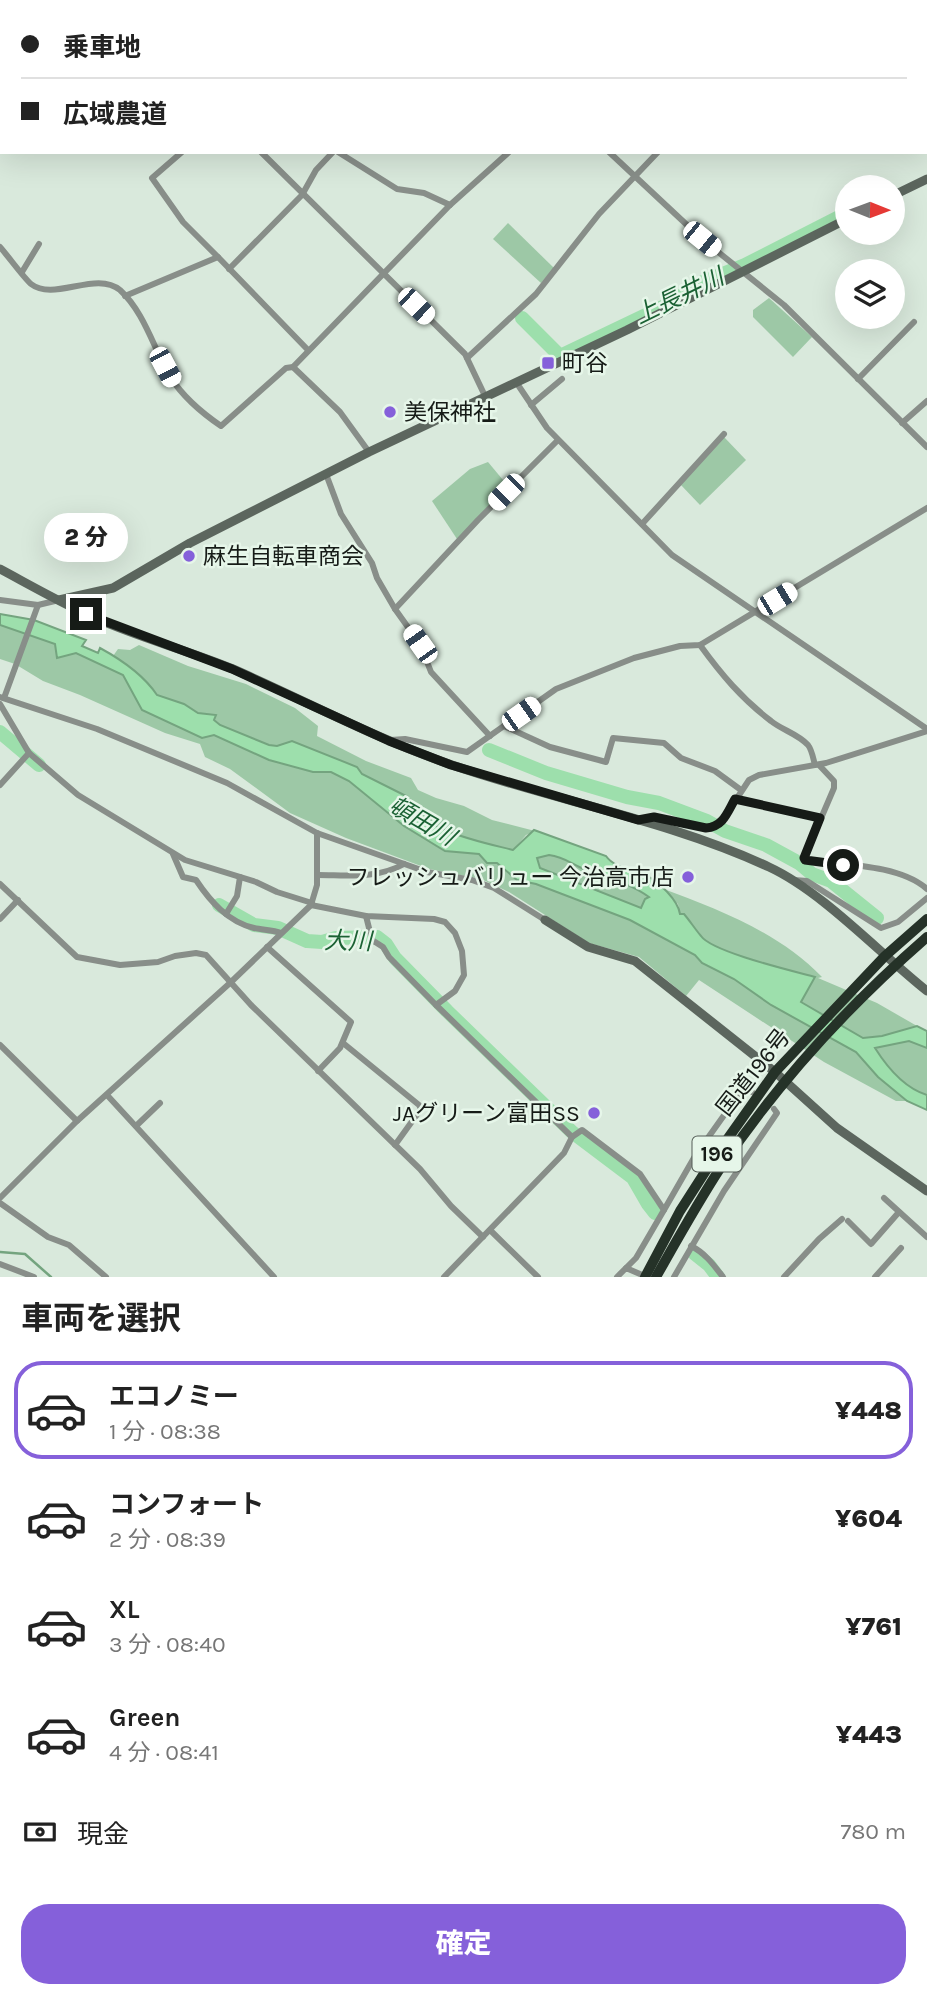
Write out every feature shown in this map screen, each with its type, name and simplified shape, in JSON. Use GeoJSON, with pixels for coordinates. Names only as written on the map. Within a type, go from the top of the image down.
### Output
{"type":"FeatureCollection","features":[{"type":"Feature","properties":{"kind":"highway","name":"国道196号"},"geometry":{"type":"LineString","coordinates":[[649,1277],[680,1211],[775,1072],[869,972],[927,919]]}},
{"type":"Feature","properties":{"kind":"highway","name":"国道196号"},"geometry":{"type":"LineString","coordinates":[[649,1277],[722,1166],[785,1081],[878,980],[927,937]]}},
{"type":"Feature","properties":{"kind":"street"},"geometry":{"type":"LineString","coordinates":[[180,154],[152,178],[183,222],[308,349]]}},
{"type":"Feature","properties":{"kind":"street"},"geometry":{"type":"LineString","coordinates":[[263,154],[467,358],[485,396]]}},
{"type":"Feature","properties":{"kind":"street"},"geometry":{"type":"LineString","coordinates":[[229,269],[302,195],[316,170],[334,154]]}},
{"type":"Feature","properties":{"kind":"street"},"geometry":{"type":"LineString","coordinates":[[339,154],[397,189],[424,193],[450,205]]}},
{"type":"Feature","properties":{"kind":"street"},"geometry":{"type":"LineString","coordinates":[[0,247],[32,285],[43,289],[97,283],[111,285],[125,296],[143,321],[172,379],[199,411],[221,426],[286,368],[293,367],[450,205],[507,154]]}},
{"type":"Feature","properties":{"kind":"street"},"geometry":{"type":"LineString","coordinates":[[611,154],[702,239],[784,305],[927,447]]}},
{"type":"Feature","properties":{"kind":"street"},"geometry":{"type":"LineString","coordinates":[[467,358],[536,294],[599,214],[656,154]]}},
{"type":"Feature","properties":{"kind":"street"},"geometry":{"type":"LineString","coordinates":[[905,190],[927,179]]}},
{"type":"Feature","properties":{"kind":"street"},"geometry":{"type":"LineString","coordinates":[[0,600],[38,605],[113,588],[190,543],[369,452],[628,330],[835,225]]}},
{"type":"Feature","properties":{"kind":"street"},"geometry":{"type":"LineString","coordinates":[[22,272],[38,244]]}},
{"type":"Feature","properties":{"kind":"street"},"geometry":{"type":"LineString","coordinates":[[125,296],[218,257]]}},
{"type":"Feature","properties":{"kind":"street"},"geometry":{"type":"LineString","coordinates":[[858,379],[914,322]]}},
{"type":"Feature","properties":{"kind":"street"},"geometry":{"type":"LineString","coordinates":[[293,367],[340,412],[369,452]]}},
{"type":"Feature","properties":{"kind":"street"},"geometry":{"type":"LineString","coordinates":[[531,405],[562,379]]}},
{"type":"Feature","properties":{"kind":"street"},"geometry":{"type":"LineString","coordinates":[[516,382],[547,428],[672,555],[927,730]]}},
{"type":"Feature","properties":{"kind":"street"},"geometry":{"type":"LineString","coordinates":[[902,422],[927,401]]}},
{"type":"Feature","properties":{"kind":"street"},"geometry":{"type":"LineString","coordinates":[[642,524],[724,434]]}},
{"type":"Feature","properties":{"kind":"street"},"geometry":{"type":"LineString","coordinates":[[395,609],[558,440]]}},
{"type":"Feature","properties":{"kind":"street"},"geometry":{"type":"LineString","coordinates":[[326,474],[341,514],[372,563],[377,578],[395,609],[420,644],[431,672],[490,736]]}},
{"type":"Feature","properties":{"kind":"street"},"geometry":{"type":"LineString","coordinates":[[389,741],[405,739],[467,752],[556,689],[634,658],[680,646],[700,645],[927,508]]}},
{"type":"Feature","properties":{"kind":"street"},"geometry":{"type":"LineString","coordinates":[[0,569],[86,614],[232,669],[389,741],[451,765],[710,843],[770,867],[792,880],[832,911],[927,991]]}},
{"type":"Feature","properties":{"kind":"street"},"geometry":{"type":"LineString","coordinates":[[38,605],[1,699],[29,753],[78,795],[173,854],[311,904],[366,916],[434,919],[445,922],[455,933],[462,951],[464,975],[455,991],[436,1005]]}},
{"type":"Feature","properties":{"kind":"street"},"geometry":{"type":"LineString","coordinates":[[700,645],[724,678],[751,706],[806,743],[817,765],[834,781],[834,788],[805,860],[889,870],[906,875],[927,890]]}},
{"type":"Feature","properties":{"kind":"street"},"geometry":{"type":"LineString","coordinates":[[1,699],[97,729],[227,783],[317,833],[427,872],[472,880],[494,888],[587,947],[635,961],[775,1072],[837,1128],[927,1191]]}},
{"type":"Feature","properties":{"kind":"street"},"geometry":{"type":"LineString","coordinates":[[504,726],[570,754],[606,762],[613,737],[664,743],[681,758],[715,771],[741,790]]}},
{"type":"Feature","properties":{"kind":"street"},"geometry":{"type":"LineString","coordinates":[[638,820],[654,817],[714,828],[720,824],[749,780],[760,775],[817,765],[927,730]]}},
{"type":"Feature","properties":{"kind":"street"},"geometry":{"type":"LineString","coordinates":[[0,786],[29,753]]}},
{"type":"Feature","properties":{"kind":"street"},"geometry":{"type":"LineString","coordinates":[[735,799],[820,818]]}},
{"type":"Feature","properties":{"kind":"street"},"geometry":{"type":"LineString","coordinates":[[106,1277],[69,1245],[48,1237],[0,1200],[78,1121],[230,983],[311,904],[318,875],[317,833]]}},
{"type":"Feature","properties":{"kind":"street"},"geometry":{"type":"LineString","coordinates":[[173,854],[183,877],[196,880],[210,902],[226,914],[251,928],[281,933]]}},
{"type":"Feature","properties":{"kind":"street"},"geometry":{"type":"LineString","coordinates":[[318,875],[358,877],[391,871],[404,864]]}},
{"type":"Feature","properties":{"kind":"street"},"geometry":{"type":"LineString","coordinates":[[226,914],[237,897],[240,877]]}},
{"type":"Feature","properties":{"kind":"street"},"geometry":{"type":"LineString","coordinates":[[792,880],[807,881],[881,928],[898,922],[927,898]]}},
{"type":"Feature","properties":{"kind":"street"},"geometry":{"type":"LineString","coordinates":[[0,884],[77,957],[120,965],[158,962],[197,953],[206,955],[230,983],[420,1169],[451,1206],[483,1237]]}},
{"type":"Feature","properties":{"kind":"street"},"geometry":{"type":"LineString","coordinates":[[0,919],[18,900]]}},
{"type":"Feature","properties":{"kind":"street"},"geometry":{"type":"LineString","coordinates":[[366,916],[372,940],[383,947],[389,957],[436,1005],[572,1137]]}},
{"type":"Feature","properties":{"kind":"street"},"geometry":{"type":"LineString","coordinates":[[267,947],[351,1022],[343,1043],[318,1071]]}},
{"type":"Feature","properties":{"kind":"street"},"geometry":{"type":"LineString","coordinates":[[343,1043],[419,1105],[421,1109],[395,1145]]}},
{"type":"Feature","properties":{"kind":"street"},"geometry":{"type":"LineString","coordinates":[[0,1045],[78,1121]]}},
{"type":"Feature","properties":{"kind":"street"},"geometry":{"type":"LineString","coordinates":[[617,1277],[636,1258],[695,1156],[742,1090],[746,1088],[752,1092]]}},
{"type":"Feature","properties":{"kind":"street"},"geometry":{"type":"LineString","coordinates":[[107,1095],[274,1277]]}},
{"type":"Feature","properties":{"kind":"street"},"geometry":{"type":"LineString","coordinates":[[136,1126],[160,1103]]}},
{"type":"Feature","properties":{"kind":"street"},"geometry":{"type":"LineString","coordinates":[[674,1277],[736,1172],[777,1113],[774,1109]]}},
{"type":"Feature","properties":{"kind":"street"},"geometry":{"type":"LineString","coordinates":[[444,1277],[564,1153],[572,1137],[582,1130],[640,1174],[664,1210]]}},
{"type":"Feature","properties":{"kind":"street"},"geometry":{"type":"LineString","coordinates":[[884,1198],[927,1237]]}},
{"type":"Feature","properties":{"kind":"street"},"geometry":{"type":"LineString","coordinates":[[784,1277],[819,1239],[845,1220],[871,1244],[899,1212]]}},
{"type":"Feature","properties":{"kind":"street"},"geometry":{"type":"LineString","coordinates":[[489,1230],[538,1277]]}},
{"type":"Feature","properties":{"kind":"street"},"geometry":{"type":"LineString","coordinates":[[691,1246],[708,1258],[723,1277]]}},
{"type":"Feature","properties":{"kind":"street"},"geometry":{"type":"LineString","coordinates":[[875,1277],[901,1248]]}},
{"type":"Feature","properties":{"kind":"street"},"geometry":{"type":"LineString","coordinates":[[0,1264],[34,1277]]}},
{"type":"Feature","properties":{"kind":"street"},"geometry":{"type":"LineString","coordinates":[[626,1268],[649,1277]]}},
{"type":"Feature","properties":{"kind":"shaded area"},"geometry":{"type":"Polygon","coordinates":[[[508,223],[554,268],[541,283],[493,239],[508,223]]]}},
{"type":"Feature","properties":{"kind":"shaded area"},"geometry":{"type":"Polygon","coordinates":[[[769,298],[812,337],[793,357],[753,317],[753,310],[769,298]]]}},
{"type":"Feature","properties":{"kind":"shaded area"},"geometry":{"type":"Polygon","coordinates":[[[724,437],[746,460],[700,505],[680,484],[724,437]]]}},
{"type":"Feature","properties":{"kind":"shaded area"},"geometry":{"type":"Polygon","coordinates":[[[488,462],[508,486],[457,539],[432,501],[470,469],[488,462]]]}},
{"type":"Feature","properties":{"kind":"shaded area"},"geometry":{"type":"Polygon","coordinates":[[[0,625],[110,667],[214,735],[269,760],[313,772],[331,772],[349,781],[404,826],[444,851],[479,854],[487,863],[497,863],[517,880],[536,884],[630,920],[695,955],[702,963],[734,979],[771,1005],[856,1052],[878,1077],[907,1101],[896,1101],[824,1062],[699,980],[686,996],[639,957],[589,943],[509,892],[481,879],[429,869],[346,838],[290,813],[230,769],[205,757],[200,744],[165,733],[43,681],[15,664],[0,659],[0,625]]]}},
{"type":"Feature","properties":{"kind":"shaded area"},"geometry":{"type":"Polygon","coordinates":[[[139,645],[188,666],[246,684],[295,708],[318,726],[317,736],[366,761],[411,778],[418,790],[464,806],[492,820],[535,831],[526,835],[513,850],[469,839],[422,818],[408,797],[293,741],[277,746],[269,745],[220,725],[214,719],[215,715],[198,713],[185,704],[157,695],[138,673],[113,656],[118,649],[130,650],[139,645]]]}},
{"type":"Feature","properties":{"kind":"shaded area"},"geometry":{"type":"Polygon","coordinates":[[[549,855],[565,857],[587,871],[638,889],[649,897],[641,908],[540,868],[536,858],[549,855]]]}},
{"type":"Feature","properties":{"kind":"shaded area"},"geometry":{"type":"Polygon","coordinates":[[[661,888],[747,924],[787,947],[822,977],[818,978],[877,1003],[917,1026],[876,1038],[863,1038],[849,1033],[801,1002],[814,977],[736,955],[708,942],[700,936],[684,914],[680,914],[678,904],[661,888]]]}},
{"type":"Feature","properties":{"kind":"shaded area"},"geometry":{"type":"Polygon","coordinates":[[[909,1041],[927,1048],[927,1095],[897,1076],[874,1047],[909,1041]]]}},
{"type":"Feature","properties":{"kind":"water","name":"頓田川"},"geometry":{"type":"Polygon","coordinates":[[[0,614],[34,620],[86,640],[82,646],[98,653],[100,648],[116,657],[139,674],[157,695],[184,704],[198,713],[216,715],[214,720],[220,725],[269,745],[277,746],[292,741],[357,767],[362,774],[408,797],[422,818],[452,833],[513,850],[534,830],[606,856],[619,866],[647,876],[667,892],[676,903],[680,914],[684,914],[708,942],[754,960],[815,977],[801,1002],[863,1038],[882,1036],[917,1026],[927,1031],[927,1048],[909,1041],[875,1048],[897,1076],[927,1095],[927,1110],[907,1101],[878,1077],[856,1052],[771,1005],[734,979],[702,963],[695,955],[630,920],[536,884],[517,880],[497,863],[487,863],[479,854],[445,851],[404,826],[349,781],[331,772],[313,772],[269,760],[214,735],[202,738],[142,710],[123,675],[76,653],[57,658],[55,644],[0,625],[0,614]],[[555,856],[537,858],[540,868],[641,908],[649,897],[626,884],[555,856]]]}},
{"type":"Feature","properties":{"kind":"waterway","name":"上長井川"},"geometry":{"type":"LineString","coordinates":[[522,318],[560,356],[673,302],[698,284],[745,265],[835,219]]}},
{"type":"Feature","properties":{"kind":"waterway","name":"大川"},"geometry":{"type":"LineString","coordinates":[[0,732],[39,765]]}},
{"type":"Feature","properties":{"kind":"waterway"},"geometry":{"type":"LineString","coordinates":[[489,750],[546,773],[627,797],[659,803],[766,845],[799,863],[812,874],[831,881],[877,918]]}},
{"type":"Feature","properties":{"kind":"waterway","name":"大川"},"geometry":{"type":"LineString","coordinates":[[219,905],[254,925],[278,928],[307,941],[377,937],[447,1011],[572,1132],[633,1178],[655,1213]]}},
{"type":"Feature","properties":{"kind":"waterway"},"geometry":{"type":"LineString","coordinates":[[0,1252],[25,1254],[51,1277]]}},
{"type":"Feature","properties":{"kind":"waterway","name":"大川"},"geometry":{"type":"LineString","coordinates":[[694,1253],[709,1265],[718,1277]]}},
{"type":"Feature","properties":{"kind":"place","name":"町谷"},"geometry":{"type":"Point","coordinates":[548,363]}},
{"type":"Feature","properties":{"kind":"place","name":"美保神社"},"geometry":{"type":"Point","coordinates":[390,412]}},
{"type":"Feature","properties":{"kind":"place","name":"麻生自転車商会"},"geometry":{"type":"Point","coordinates":[189,556]}},
{"type":"Feature","properties":{"kind":"place","name":"フレッシュバリュー 今治高市店"},"geometry":{"type":"Point","coordinates":[688,877]}},
{"type":"Feature","properties":{"kind":"place","name":"JAグリーン富田SS"},"geometry":{"type":"Point","coordinates":[594,1113]}},
{"type":"Feature","properties":{"kind":"route"},"geometry":{"type":"LineString","coordinates":[[86,614],[232,669],[389,741],[451,765],[638,820],[654,817],[714,828],[720,824],[735,799],[820,818],[804,858],[843,865]]}}]}
